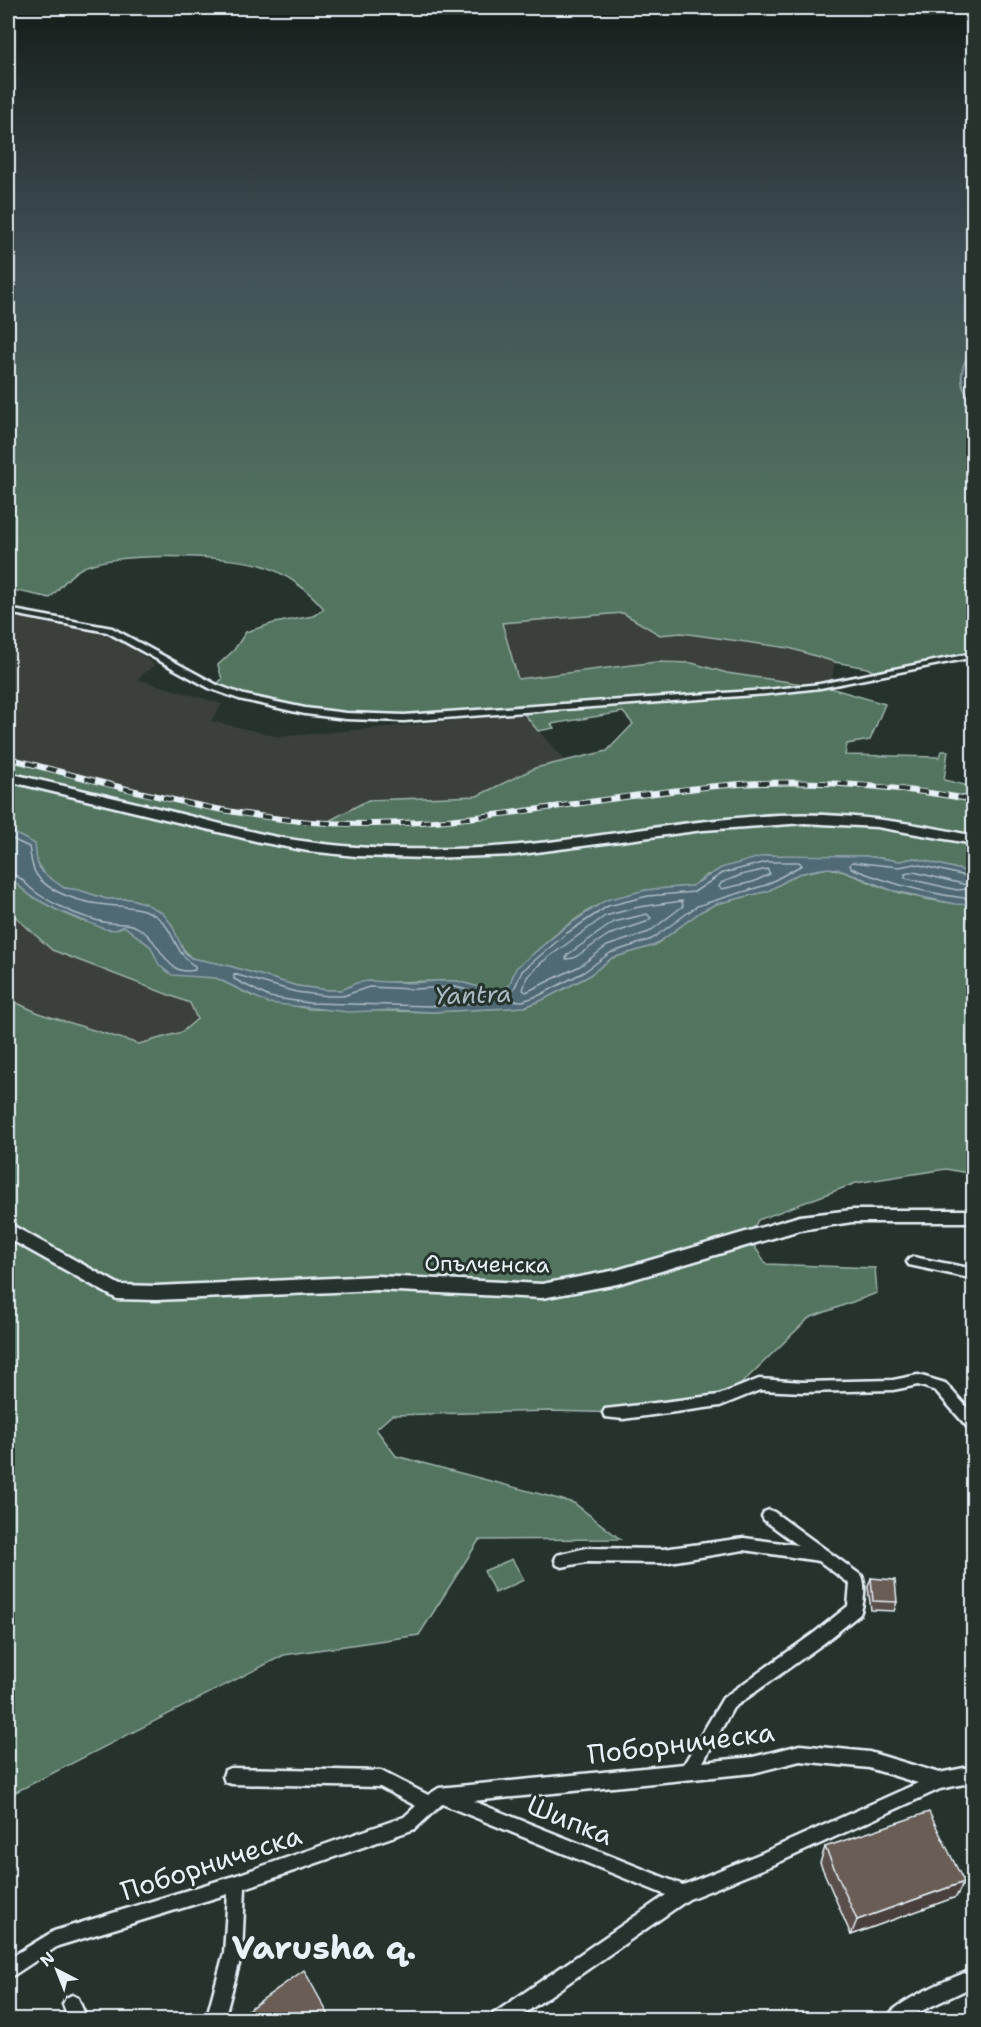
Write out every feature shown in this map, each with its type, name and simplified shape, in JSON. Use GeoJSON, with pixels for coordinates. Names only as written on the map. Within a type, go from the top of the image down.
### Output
{"type":"FeatureCollection","features":[{"type":"Feature","properties":{"kind":"main road"},"geometry":{"type":"LineString","coordinates":[[8,777],[285,843],[346,850],[478,853],[577,845],[714,824],[779,819],[843,819],[907,826],[974,840]]}},
{"type":"Feature","properties":{"kind":"street"},"geometry":{"type":"LineString","coordinates":[[974,356],[967,369],[966,382],[974,396]]}},
{"type":"Feature","properties":{"kind":"street"},"geometry":{"type":"LineString","coordinates":[[8,611],[109,630],[214,687],[242,697],[305,711],[372,719],[767,692],[820,686],[974,655]]}},
{"type":"Feature","properties":{"kind":"street","name":"Опълченска"},"geometry":{"type":"LineString","coordinates":[[8,1230],[117,1292],[156,1293],[377,1283],[542,1291],[617,1277],[800,1223],[852,1215],[974,1216]]}},
{"type":"Feature","properties":{"kind":"street"},"geometry":{"type":"LineString","coordinates":[[913,1262],[974,1274]]}},
{"type":"Feature","properties":{"kind":"street"},"geometry":{"type":"LineString","coordinates":[[610,1413],[720,1400],[759,1384],[803,1387],[893,1385],[918,1380],[940,1387],[974,1425]]}},
{"type":"Feature","properties":{"kind":"street"},"geometry":{"type":"LineString","coordinates":[[689,1771],[728,1703],[819,1638],[855,1609],[857,1581],[769,1516]]}},
{"type":"Feature","properties":{"kind":"street"},"geometry":{"type":"LineString","coordinates":[[562,1560],[586,1555],[663,1556],[744,1544],[822,1556]]}},
{"type":"Feature","properties":{"kind":"street","name":"Поборническа"},"geometry":{"type":"LineString","coordinates":[[8,1969],[54,1939],[237,1883],[409,1823],[434,1800],[753,1765],[800,1753],[869,1760],[939,1781]]}},
{"type":"Feature","properties":{"kind":"street"},"geometry":{"type":"LineString","coordinates":[[499,2019],[683,1893],[767,1859],[939,1781],[974,1774]]}},
{"type":"Feature","properties":{"kind":"street"},"geometry":{"type":"LineString","coordinates":[[231,1776],[381,1779],[434,1800]]}},
{"type":"Feature","properties":{"kind":"street","name":"Шипка"},"geometry":{"type":"LineString","coordinates":[[434,1800],[683,1893]]}},
{"type":"Feature","properties":{"kind":"street"},"geometry":{"type":"LineString","coordinates":[[215,2019],[232,1953],[237,1883]]}},
{"type":"Feature","properties":{"kind":"street"},"geometry":{"type":"LineString","coordinates":[[894,2019],[913,2006],[974,1977]]}},
{"type":"Feature","properties":{"kind":"shaded area"},"geometry":{"type":"Polygon","coordinates":[[[8,611],[109,630],[155,665],[137,679],[222,704],[211,721],[280,737],[524,714],[566,762],[535,768],[477,796],[368,800],[327,822],[273,818],[174,801],[8,758],[8,611]]]}},
{"type":"Feature","properties":{"kind":"shaded area"},"geometry":{"type":"Polygon","coordinates":[[[623,613],[660,635],[681,633],[789,648],[835,662],[830,688],[727,673],[692,663],[656,662],[517,679],[502,623],[623,613]]]}},
{"type":"Feature","properties":{"kind":"shaded area"},"geometry":{"type":"Polygon","coordinates":[[[8,910],[52,950],[190,1003],[197,1019],[182,1032],[139,1044],[41,1014],[8,999],[8,910]]]}},
{"type":"Feature","properties":{"kind":"green space"},"geometry":{"type":"Polygon","coordinates":[[[8,352],[973,352],[973,655],[878,674],[867,668],[835,662],[789,648],[681,633],[660,635],[623,613],[502,623],[518,679],[656,662],[692,663],[727,673],[830,688],[885,704],[870,740],[847,744],[845,755],[939,757],[942,751],[948,751],[944,780],[973,787],[973,873],[914,858],[900,861],[865,856],[834,857],[707,875],[692,886],[646,890],[606,901],[563,928],[517,968],[509,986],[496,992],[457,981],[390,982],[328,990],[297,986],[226,965],[191,958],[146,904],[131,899],[106,899],[79,890],[64,888],[47,878],[36,862],[35,844],[8,830],[8,758],[174,801],[229,811],[327,822],[368,800],[477,796],[535,768],[607,751],[633,724],[623,712],[551,724],[554,728],[538,731],[524,714],[522,704],[478,712],[373,719],[272,704],[214,687],[222,679],[218,665],[234,650],[246,632],[274,623],[313,616],[324,609],[296,583],[279,572],[261,565],[196,557],[117,559],[80,569],[68,578],[50,598],[8,589],[8,352]]]}},
{"type":"Feature","properties":{"kind":"green space"},"geometry":{"type":"Polygon","coordinates":[[[828,868],[848,873],[903,894],[973,905],[973,1174],[946,1169],[856,1183],[758,1220],[749,1238],[766,1264],[875,1268],[877,1293],[809,1318],[740,1385],[720,1400],[623,1413],[550,1411],[392,1415],[376,1429],[396,1456],[574,1503],[620,1539],[479,1540],[419,1635],[284,1655],[8,1796],[8,999],[41,1014],[139,1044],[182,1032],[197,1019],[190,1003],[52,950],[8,910],[8,877],[31,896],[57,910],[81,921],[124,926],[151,947],[202,977],[216,978],[252,996],[309,1009],[432,1012],[525,1007],[587,977],[612,958],[655,945],[700,912],[716,904],[768,891],[798,874],[828,868]]]}},
{"type":"Feature","properties":{"kind":"green space"},"geometry":{"type":"Polygon","coordinates":[[[512,1559],[524,1580],[495,1593],[484,1571],[512,1559]]]}},
{"type":"Feature","properties":{"kind":"water","name":"Yantra"},"geometry":{"type":"Polygon","coordinates":[[[8,830],[35,844],[37,862],[41,871],[64,888],[79,890],[106,899],[131,899],[163,913],[172,925],[184,952],[191,958],[226,965],[297,986],[328,990],[342,990],[356,983],[368,981],[412,983],[457,981],[496,992],[509,986],[516,968],[563,929],[606,900],[646,890],[692,886],[721,868],[767,855],[865,856],[900,861],[914,858],[973,873],[973,905],[955,904],[891,890],[839,869],[815,870],[798,874],[768,891],[716,904],[700,912],[655,945],[612,958],[587,977],[524,1007],[432,1012],[396,1010],[348,1012],[268,1003],[216,978],[172,975],[159,965],[151,947],[124,926],[116,930],[105,929],[57,910],[31,896],[8,877],[8,830]]]}},
{"type":"Feature","properties":{"kind":"building"},"geometry":{"type":"Polygon","coordinates":[[[871,1578],[895,1580],[897,1602],[873,1601],[871,1578]]]}},
{"type":"Feature","properties":{"kind":"building"},"geometry":{"type":"Polygon","coordinates":[[[929,1812],[964,1882],[857,1920],[825,1847],[929,1812]]]}},
{"type":"Feature","properties":{"kind":"building"},"geometry":{"type":"Polygon","coordinates":[[[304,1970],[328,2014],[321,2019],[235,2019],[304,1970]]]}},
{"type":"Feature","properties":{"kind":"railway"},"geometry":{"type":"LineString","coordinates":[[8,758],[189,803],[281,819],[327,823],[374,824],[466,818],[740,784],[828,783],[916,791],[974,800]]}},
{"type":"Feature","properties":{"kind":"district","name":"Varusha q."},"geometry":{"type":"Point","coordinates":[324,1947]}}]}
